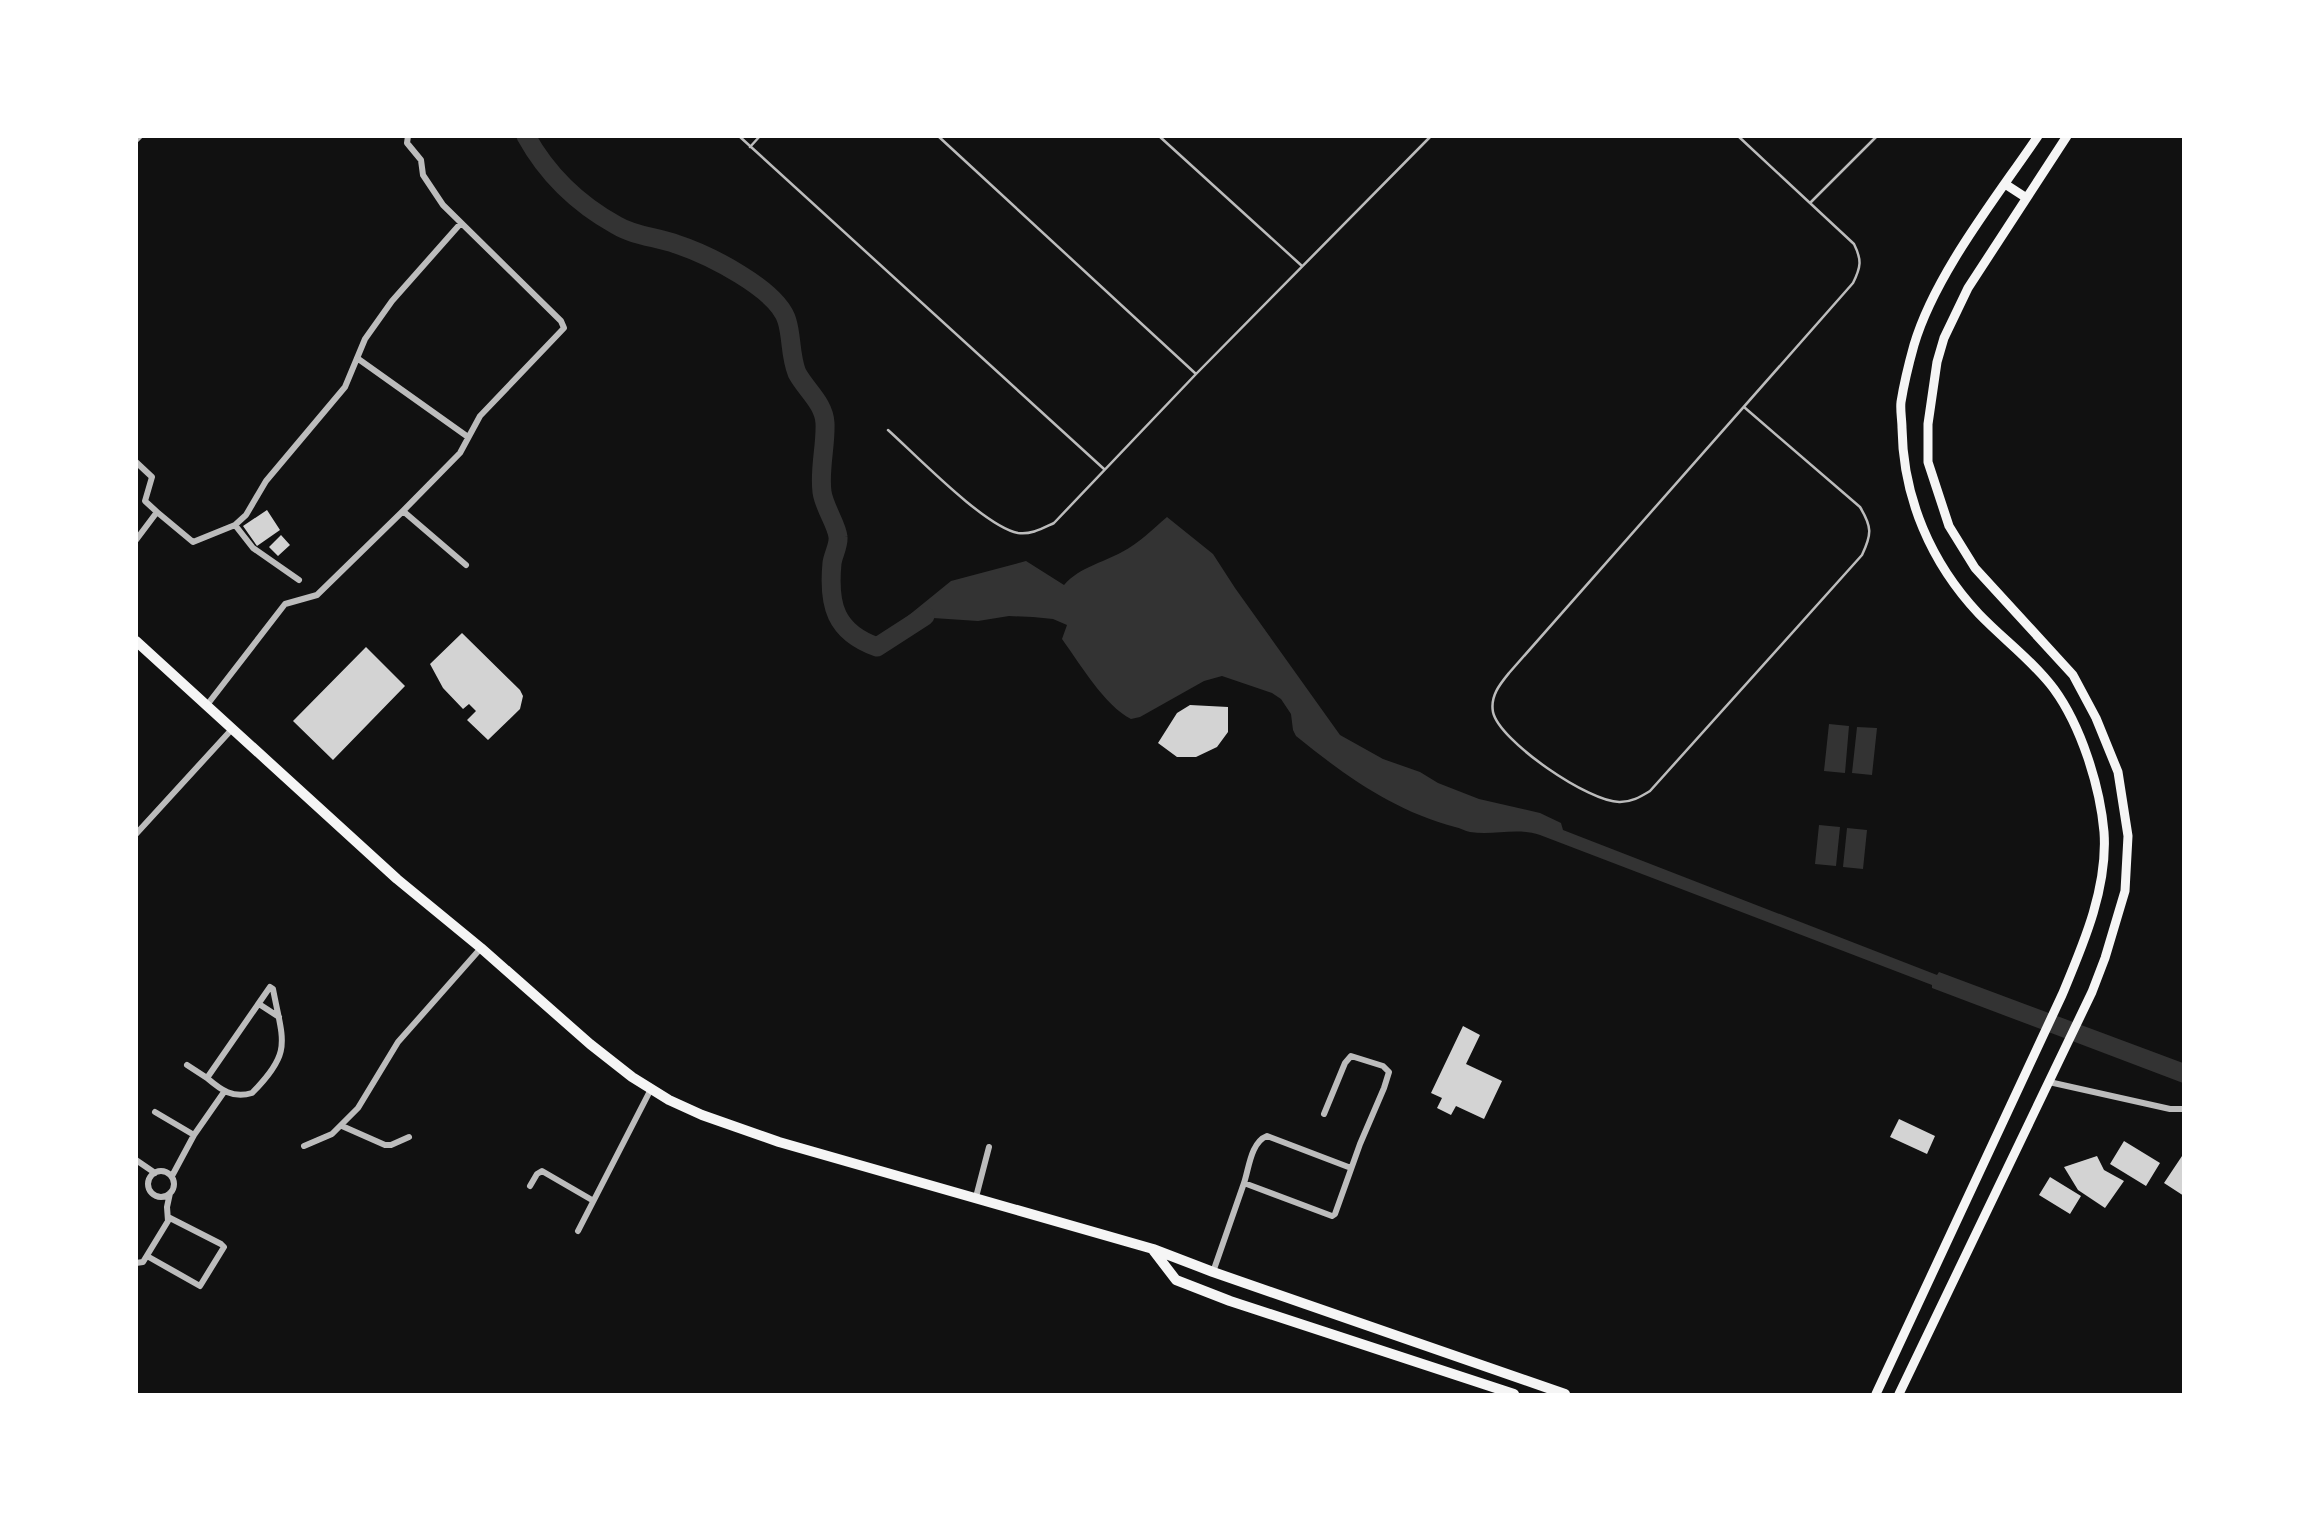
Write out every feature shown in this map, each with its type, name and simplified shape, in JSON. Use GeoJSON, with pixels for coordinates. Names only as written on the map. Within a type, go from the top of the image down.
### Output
{"type":"FeatureCollection","features":[{"type":"Feature","properties":{"kind":"main road"},"geometry":{"type":"LineString","coordinates":[[1875,1395],[2062,995],[2082,946],[2101,880],[2104,834],[2095,778],[2076,731],[2055,690],[2025,655],[1980,614],[1945,572],[1921,525],[1902,457],[1901,403],[1915,344],[1926,314],[1948,270],[2038,136]]}},
{"type":"Feature","properties":{"kind":"main road"},"geometry":{"type":"LineString","coordinates":[[1899,1395],[2084,1008],[2105,958],[2125,891],[2128,836],[2118,772],[2096,718],[2073,675],[1975,568],[1949,526],[1928,462],[1930,412],[1937,362],[1944,338],[1968,288],[2067,136]]}},
{"type":"Feature","properties":{"kind":"main road"},"geometry":{"type":"LineString","coordinates":[[2005,184],[2025,197]]}},
{"type":"Feature","properties":{"kind":"main road"},"geometry":{"type":"LineString","coordinates":[[136,640],[397,879],[481,948],[590,1044],[669,1100],[702,1115],[779,1142],[1153,1249],[1565,1395]]}},
{"type":"Feature","properties":{"kind":"main road"},"geometry":{"type":"LineString","coordinates":[[1153,1249],[1175,1280],[1230,1301],[1514,1395]]}},
{"type":"Feature","properties":{"kind":"street"},"geometry":{"type":"LineString","coordinates":[[207,705],[285,604],[317,595],[403,511],[460,453],[480,416],[564,328],[561,321],[443,205],[423,175],[421,160],[407,143],[408,136]]}},
{"type":"Feature","properties":{"kind":"street"},"geometry":{"type":"LineString","coordinates":[[136,462],[152,477],[145,501],[193,542],[235,525],[246,515],[267,481],[345,387],[365,339],[392,301],[461,223]]}},
{"type":"Feature","properties":{"kind":"street"},"geometry":{"type":"LineString","coordinates":[[357,358],[468,437]]}},
{"type":"Feature","properties":{"kind":"street"},"geometry":{"type":"LineString","coordinates":[[403,511],[466,565]]}},
{"type":"Feature","properties":{"kind":"street"},"geometry":{"type":"LineString","coordinates":[[136,540],[157,512]]}},
{"type":"Feature","properties":{"kind":"street"},"geometry":{"type":"LineString","coordinates":[[235,525],[253,548],[299,580]]}},
{"type":"Feature","properties":{"kind":"street"},"geometry":{"type":"LineString","coordinates":[[136,834],[233,728]]}},
{"type":"Feature","properties":{"kind":"street"},"geometry":{"type":"LineString","coordinates":[[304,1146],[332,1134],[342,1126],[362,1103],[398,1042],[481,948]]}},
{"type":"Feature","properties":{"kind":"street"},"geometry":{"type":"LineString","coordinates":[[187,1065],[224,1092],[249,1095],[276,1067],[282,1051],[279,1017],[272,987],[266,990],[207,1078]]}},
{"type":"Feature","properties":{"kind":"street"},"geometry":{"type":"LineString","coordinates":[[259,1004],[279,1017]]}},
{"type":"Feature","properties":{"kind":"street"},"geometry":{"type":"LineString","coordinates":[[1244,1183],[1332,1216],[1335,1214],[1389,1072],[1383,1066],[1351,1056],[1345,1063],[1324,1114]]}},
{"type":"Feature","properties":{"kind":"street"},"geometry":{"type":"LineString","coordinates":[[2049,1082],[2170,1109],[2183,1109]]}},
{"type":"Feature","properties":{"kind":"street"},"geometry":{"type":"LineString","coordinates":[[578,1231],[651,1089]]}},
{"type":"Feature","properties":{"kind":"street"},"geometry":{"type":"LineString","coordinates":[[172,1177],[194,1135],[224,1092]]}},
{"type":"Feature","properties":{"kind":"street"},"geometry":{"type":"LineString","coordinates":[[155,1112],[194,1135]]}},
{"type":"Feature","properties":{"kind":"street"},"geometry":{"type":"LineString","coordinates":[[342,1126],[385,1145],[409,1137]]}},
{"type":"Feature","properties":{"kind":"street"},"geometry":{"type":"LineString","coordinates":[[1213,1272],[1260,1139],[1267,1136],[1351,1168]]}},
{"type":"Feature","properties":{"kind":"street"},"geometry":{"type":"LineString","coordinates":[[976,1197],[989,1147]]}},
{"type":"Feature","properties":{"kind":"street"},"geometry":{"type":"LineString","coordinates":[[136,1160],[155,1173]]}},
{"type":"Feature","properties":{"kind":"street"},"geometry":{"type":"LineString","coordinates":[[136,1263],[143,1262],[169,1221],[170,1193],[174,1185],[172,1177],[165,1171],[155,1173],[148,1182],[150,1191],[158,1196],[170,1193]]}},
{"type":"Feature","properties":{"kind":"street"},"geometry":{"type":"LineString","coordinates":[[530,1186],[542,1171],[592,1200]]}},
{"type":"Feature","properties":{"kind":"street"},"geometry":{"type":"LineString","coordinates":[[147,1256],[200,1286],[224,1247],[168,1217]]}},
{"type":"Feature","properties":{"kind":"lane"},"geometry":{"type":"LineString","coordinates":[[739,136],[1105,469]]}},
{"type":"Feature","properties":{"kind":"lane"},"geometry":{"type":"LineString","coordinates":[[750,147],[760,136]]}},
{"type":"Feature","properties":{"kind":"lane"},"geometry":{"type":"LineString","coordinates":[[938,136],[1196,374]]}},
{"type":"Feature","properties":{"kind":"lane"},"geometry":{"type":"LineString","coordinates":[[1160,136],[1302,266]]}},
{"type":"Feature","properties":{"kind":"lane"},"geometry":{"type":"LineString","coordinates":[[1738,136],[1854,244],[1860,256],[1860,268],[1853,283],[1509,674],[1495,693],[1493,712],[1498,724],[1548,769],[1579,789],[1618,803],[1634,801],[1650,791],[1862,555],[1870,538],[1869,522],[1860,507],[1744,407]]}},
{"type":"Feature","properties":{"kind":"lane"},"geometry":{"type":"LineString","coordinates":[[1810,203],[1877,136]]}},
{"type":"Feature","properties":{"kind":"lane"},"geometry":{"type":"LineString","coordinates":[[888,430],[990,522],[1021,534],[1054,523],[1196,374],[1431,137]]}},
{"type":"Feature","properties":{"kind":"shaded area"},"geometry":{"type":"Polygon","coordinates":[[[1167,517],[1213,554],[1340,735],[1383,759],[1420,772],[1438,783],[1479,799],[1540,813],[1561,823],[1563,830],[1937,975],[1939,972],[2183,1063],[2183,1083],[1540,835],[1522,832],[1470,832],[1411,812],[1351,778],[1296,736],[1291,714],[1281,699],[1272,693],[1222,676],[1204,681],[1140,717],[1131,719],[1112,705],[1094,684],[1062,639],[1067,625],[1053,619],[1009,616],[978,621],[933,618],[903,636],[903,620],[951,581],[1026,561],[1064,585],[1084,570],[1128,548],[1167,517]]]}},
{"type":"Feature","properties":{"kind":"shaded area"},"geometry":{"type":"Polygon","coordinates":[[[1829,724],[1849,726],[1845,773],[1824,771],[1829,724]]]}},
{"type":"Feature","properties":{"kind":"shaded area"},"geometry":{"type":"Polygon","coordinates":[[[1857,727],[1877,728],[1872,775],[1852,773],[1857,727]]]}},
{"type":"Feature","properties":{"kind":"shaded area"},"geometry":{"type":"Polygon","coordinates":[[[1819,825],[1840,827],[1836,866],[1815,864],[1819,825]]]}},
{"type":"Feature","properties":{"kind":"shaded area"},"geometry":{"type":"Polygon","coordinates":[[[1847,828],[1867,830],[1863,869],[1843,867],[1847,828]]]}},
{"type":"Feature","properties":{"kind":"building"},"geometry":{"type":"Polygon","coordinates":[[[267,510],[280,530],[257,546],[243,526],[267,510]]]}},
{"type":"Feature","properties":{"kind":"building"},"geometry":{"type":"Polygon","coordinates":[[[281,535],[290,545],[278,556],[269,547],[281,535]]]}},
{"type":"Feature","properties":{"kind":"building"},"geometry":{"type":"Polygon","coordinates":[[[462,633],[523,696],[520,709],[488,740],[467,720],[476,711],[469,704],[463,709],[443,688],[430,664],[462,633]]]}},
{"type":"Feature","properties":{"kind":"building"},"geometry":{"type":"Polygon","coordinates":[[[366,647],[405,686],[333,760],[293,721],[366,647]]]}},
{"type":"Feature","properties":{"kind":"building"},"geometry":{"type":"Polygon","coordinates":[[[1190,705],[1228,707],[1228,732],[1217,747],[1196,757],[1177,757],[1158,743],[1177,713],[1190,705]]]}},
{"type":"Feature","properties":{"kind":"building"},"geometry":{"type":"Polygon","coordinates":[[[1463,1026],[1480,1035],[1466,1064],[1502,1081],[1484,1119],[1456,1106],[1451,1115],[1437,1108],[1442,1098],[1431,1093],[1463,1026]]]}},
{"type":"Feature","properties":{"kind":"building"},"geometry":{"type":"Polygon","coordinates":[[[1899,1119],[1935,1136],[1927,1154],[1890,1137],[1899,1119]]]}},
{"type":"Feature","properties":{"kind":"building"},"geometry":{"type":"Polygon","coordinates":[[[2124,1141],[2160,1163],[2146,1186],[2110,1164],[2124,1141]]]}},
{"type":"Feature","properties":{"kind":"building"},"geometry":{"type":"Polygon","coordinates":[[[2184,1153],[2184,1196],[2164,1183],[2184,1153]]]}},
{"type":"Feature","properties":{"kind":"building"},"geometry":{"type":"Polygon","coordinates":[[[2097,1156],[2104,1170],[2124,1181],[2105,1208],[2078,1190],[2064,1167],[2097,1156]]]}},
{"type":"Feature","properties":{"kind":"building"},"geometry":{"type":"Polygon","coordinates":[[[2050,1177],[2081,1196],[2070,1214],[2039,1195],[2050,1177]]]}},
{"type":"Feature","properties":{"kind":"waterway"},"geometry":{"type":"LineString","coordinates":[[526,136],[534,150],[565,187],[602,217],[630,232],[676,244],[722,264],[756,285],[781,309],[789,327],[797,373],[824,416],[821,483],[823,498],[838,537],[831,578],[831,592],[837,615],[852,633],[877,647],[925,616]]}}]}
